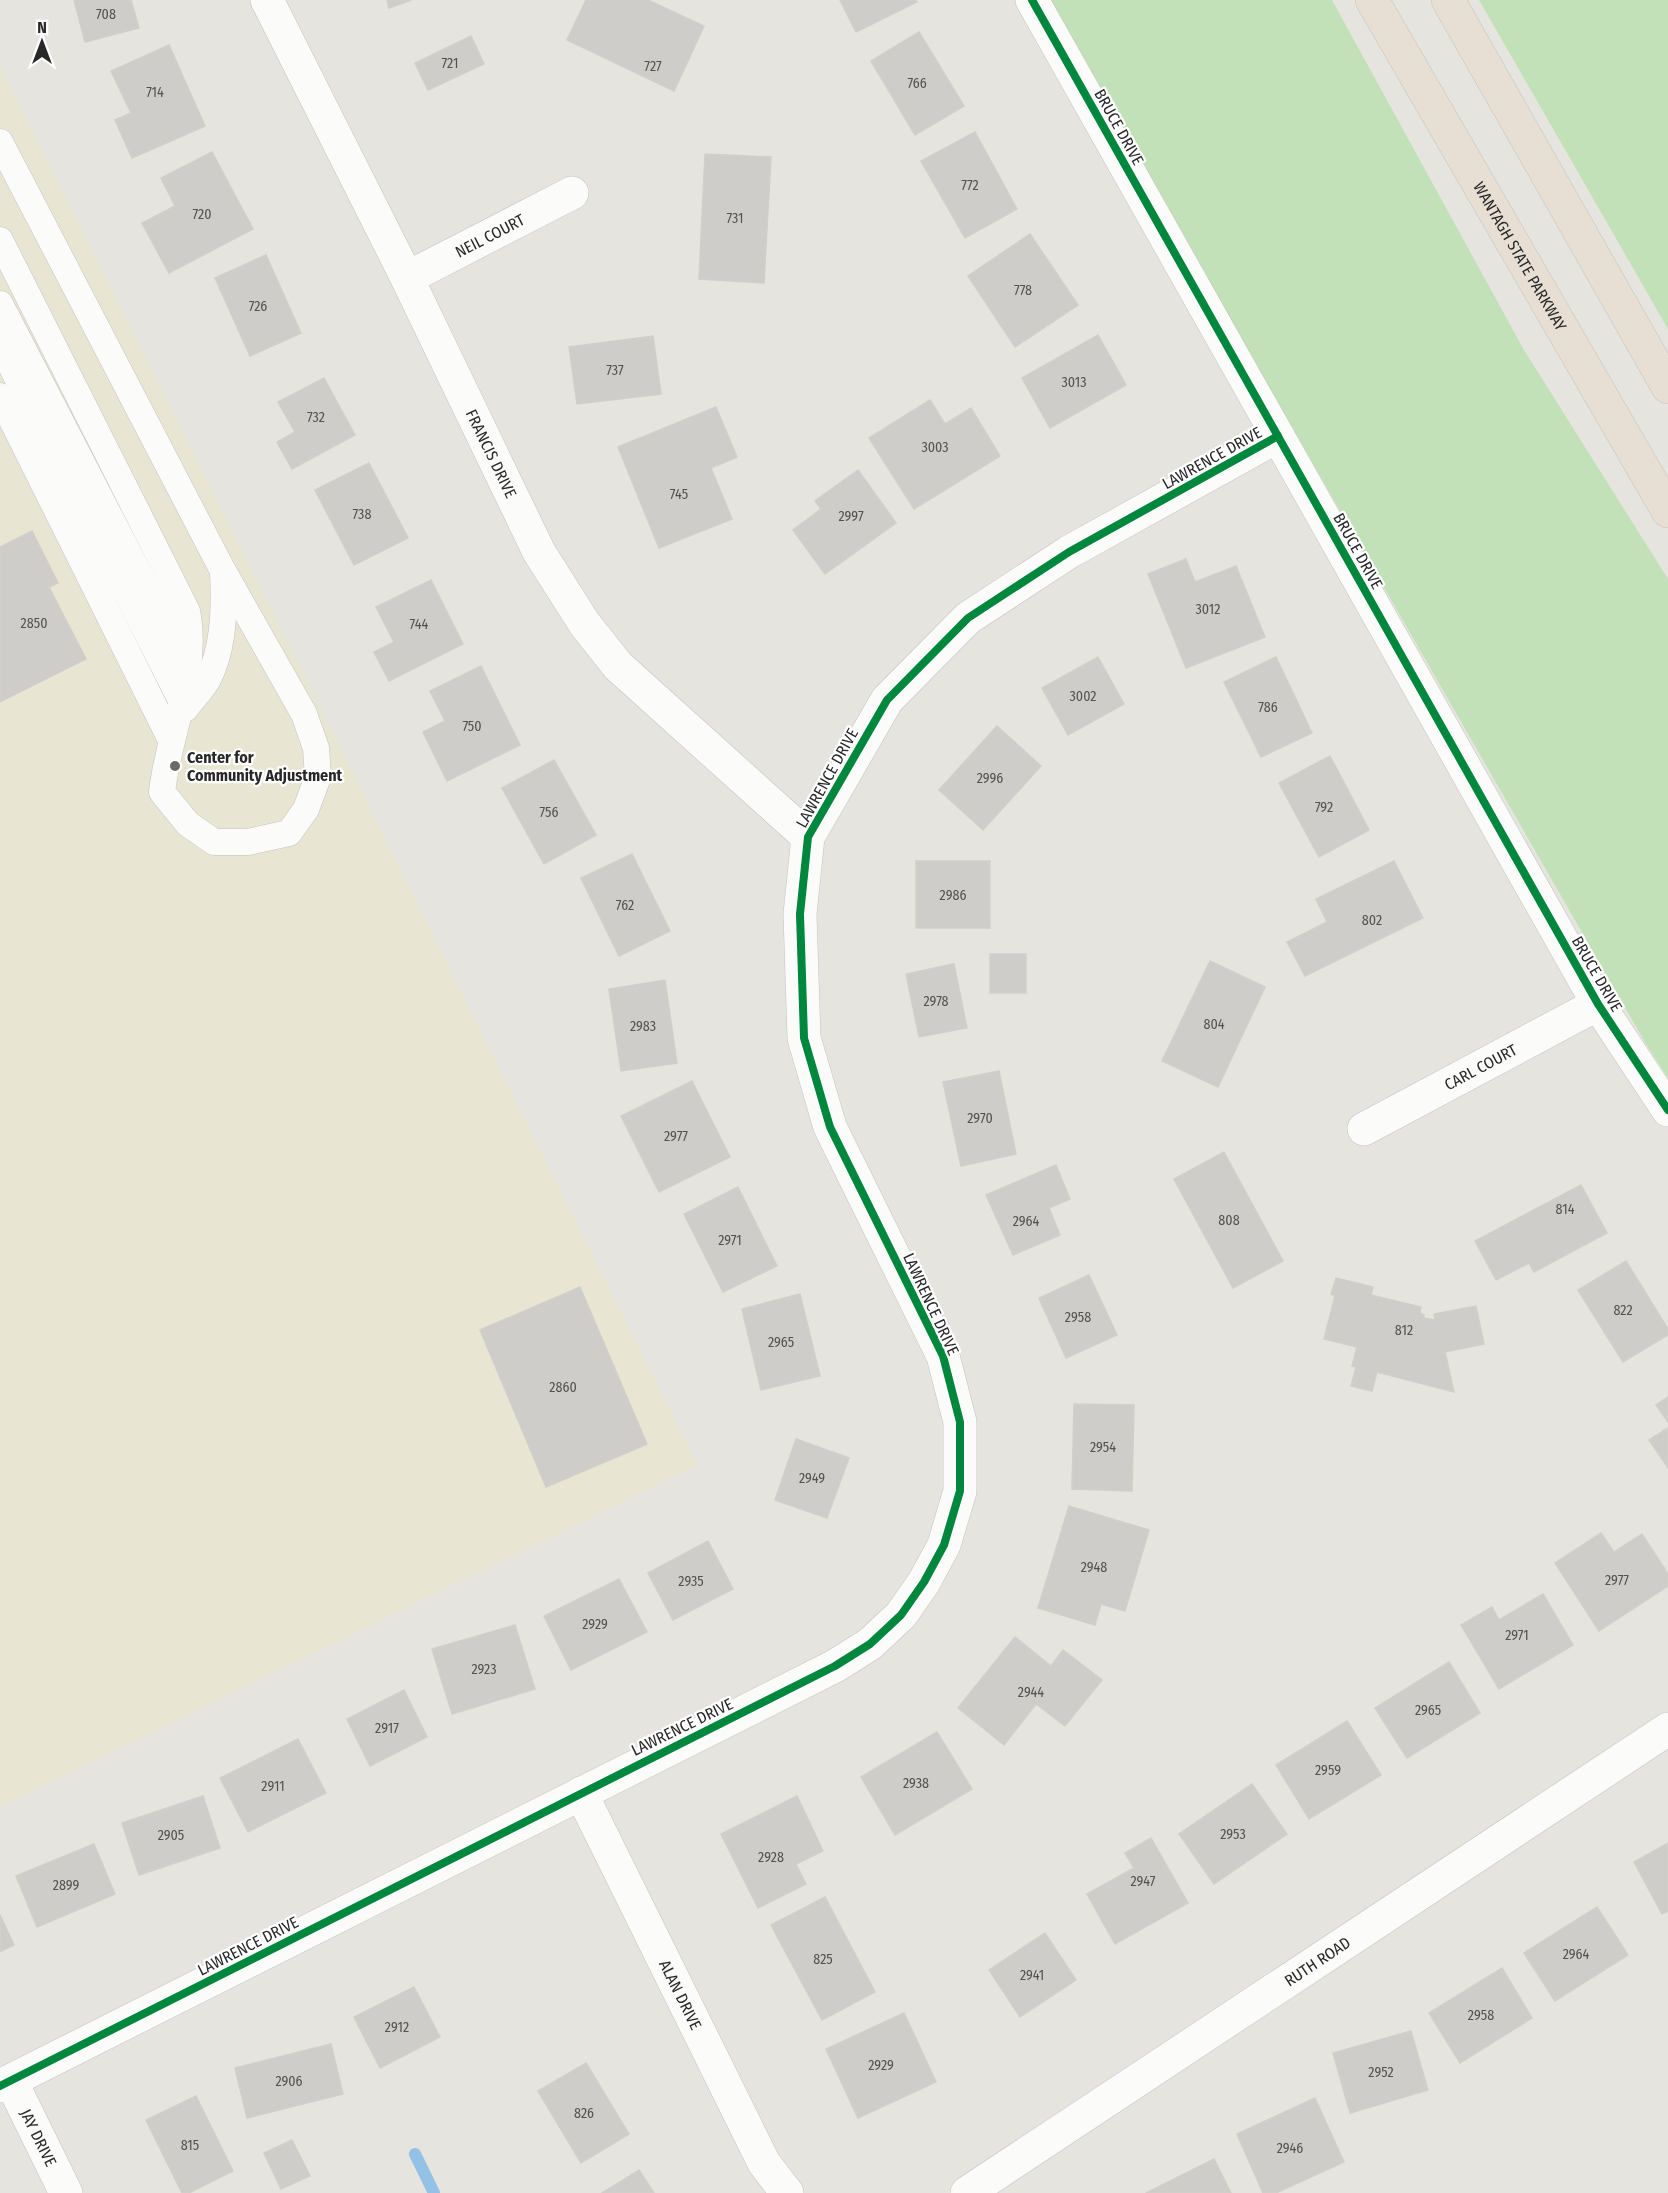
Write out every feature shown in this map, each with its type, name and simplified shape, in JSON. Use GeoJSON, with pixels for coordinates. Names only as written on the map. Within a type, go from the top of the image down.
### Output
{"type":"FeatureCollection","features":[{"type":"Feature","properties":{"kind":"highway","name":"WANTAGH STATE PARKWAY"},"geometry":{"type":"LineString","coordinates":[[1372,0],[1668,511]]}},
{"type":"Feature","properties":{"kind":"highway"},"geometry":{"type":"LineString","coordinates":[[1448,0],[1668,387]]}},
{"type":"Feature","properties":{"kind":"street","name":"FRANCIS DRIVE"},"geometry":{"type":"LineString","coordinates":[[267,0],[406,278],[539,552],[584,623],[618,666],[808,837]]}},
{"type":"Feature","properties":{"kind":"street","name":"BRUCE DRIVE"},"geometry":{"type":"LineString","coordinates":[[1032,0],[1598,1004],[1668,1110]]}},
{"type":"Feature","properties":{"kind":"street","name":"NEIL COURT"},"geometry":{"type":"LineString","coordinates":[[406,278],[572,193]]}},
{"type":"Feature","properties":{"kind":"street","name":"LAWRENCE DRIVE"},"geometry":{"type":"LineString","coordinates":[[6,2084],[835,1666],[870,1644],[901,1615],[924,1582],[944,1545],[960,1491],[960,1422],[943,1356],[830,1127],[804,1038],[800,914],[808,837],[887,700],[968,618],[1069,552],[1278,436]]}},
{"type":"Feature","properties":{"kind":"street","name":"CARL COURT"},"geometry":{"type":"LineString","coordinates":[[1364,1129],[1598,1004]]}},
{"type":"Feature","properties":{"kind":"street","name":"RUTH ROAD"},"geometry":{"type":"LineString","coordinates":[[967,2193],[1668,1729]]}},
{"type":"Feature","properties":{"kind":"street","name":"ALAN DRIVE"},"geometry":{"type":"LineString","coordinates":[[581,1793],[765,2163],[787,2193]]}},
{"type":"Feature","properties":{"kind":"street","name":"JAY DRIVE"},"geometry":{"type":"LineString","coordinates":[[6,2084],[66,2193]]}},
{"type":"Feature","properties":{"kind":"lane"},"geometry":{"type":"LineString","coordinates":[[0,142],[222,569],[304,714],[316,748],[318,777],[306,809],[289,832],[249,842],[214,842],[188,824],[162,792],[188,668],[192,635],[187,611],[0,240]]}},
{"type":"Feature","properties":{"kind":"lane"},"geometry":{"type":"LineString","coordinates":[[0,303],[188,668]]}},
{"type":"Feature","properties":{"kind":"lane"},"geometry":{"type":"LineString","coordinates":[[0,344],[177,721]]}},
{"type":"Feature","properties":{"kind":"lane"},"geometry":{"type":"LineString","coordinates":[[0,396],[177,721]]}},
{"type":"Feature","properties":{"kind":"lane"},"geometry":{"type":"LineString","coordinates":[[177,721],[208,678],[220,638],[224,595],[222,569]]}},
{"type":"Feature","properties":{"kind":"shaded area","name":"Center for Community Adjustment"},"geometry":{"type":"Polygon","coordinates":[[[0,67],[698,1465],[0,1807],[0,67]]]}},
{"type":"Feature","properties":{"kind":"green space"},"geometry":{"type":"Polygon","coordinates":[[[1047,0],[1332,0],[1524,350],[1668,579],[1668,1078],[1646,1044],[1047,0]]]}},
{"type":"Feature","properties":{"kind":"green space"},"geometry":{"type":"Polygon","coordinates":[[[1479,0],[1668,0],[1668,329],[1479,0]]]}},
{"type":"Feature","properties":{"kind":"building"},"geometry":{"type":"Polygon","coordinates":[[[74,0],[131,0],[139,28],[85,42],[74,0]]]}},
{"type":"Feature","properties":{"kind":"building"},"geometry":{"type":"Polygon","coordinates":[[[387,0],[411,0],[389,8],[387,0]]]}},
{"type":"Feature","properties":{"kind":"building"},"geometry":{"type":"Polygon","coordinates":[[[586,0],[648,0],[704,26],[674,91],[567,40],[586,0]]]}},
{"type":"Feature","properties":{"kind":"building"},"geometry":{"type":"Polygon","coordinates":[[[840,0],[916,0],[917,2],[856,32],[840,0]]]}},
{"type":"Feature","properties":{"kind":"building"},"geometry":{"type":"Polygon","coordinates":[[[919,32],[964,106],[915,135],[871,61],[919,32]]]}},
{"type":"Feature","properties":{"kind":"building"},"geometry":{"type":"Polygon","coordinates":[[[471,36],[484,64],[428,90],[415,63],[471,36]]]}},
{"type":"Feature","properties":{"kind":"building"},"geometry":{"type":"Polygon","coordinates":[[[169,45],[205,126],[132,158],[115,120],[131,113],[111,71],[169,45]]]}},
{"type":"Feature","properties":{"kind":"building"},"geometry":{"type":"Polygon","coordinates":[[[975,132],[1017,209],[965,238],[921,161],[975,132]]]}},
{"type":"Feature","properties":{"kind":"building"},"geometry":{"type":"Polygon","coordinates":[[[212,152],[253,229],[169,273],[142,223],[175,206],[161,178],[212,152]]]}},
{"type":"Feature","properties":{"kind":"building"},"geometry":{"type":"Polygon","coordinates":[[[705,154],[771,157],[764,283],[699,279],[705,154]]]}},
{"type":"Feature","properties":{"kind":"building"},"geometry":{"type":"Polygon","coordinates":[[[1030,234],[1078,305],[1015,347],[968,276],[1030,234]]]}},
{"type":"Feature","properties":{"kind":"building"},"geometry":{"type":"Polygon","coordinates":[[[266,255],[301,333],[250,356],[215,278],[266,255]]]}},
{"type":"Feature","properties":{"kind":"building"},"geometry":{"type":"Polygon","coordinates":[[[1098,335],[1126,385],[1050,428],[1022,378],[1098,335]]]}},
{"type":"Feature","properties":{"kind":"building"},"geometry":{"type":"Polygon","coordinates":[[[653,336],[661,394],[577,404],[569,347],[653,336]]]}},
{"type":"Feature","properties":{"kind":"building"},"geometry":{"type":"Polygon","coordinates":[[[324,378],[355,435],[292,469],[277,442],[295,432],[278,402],[324,378]]]}},
{"type":"Feature","properties":{"kind":"building"},"geometry":{"type":"Polygon","coordinates":[[[930,400],[945,424],[971,408],[1000,456],[914,509],[869,438],[930,400]]]}},
{"type":"Feature","properties":{"kind":"building"},"geometry":{"type":"Polygon","coordinates":[[[716,407],[737,457],[711,468],[732,519],[659,548],[618,447],[716,407]]]}},
{"type":"Feature","properties":{"kind":"building"},"geometry":{"type":"Polygon","coordinates":[[[369,463],[408,538],[354,565],[315,490],[369,463]]]}},
{"type":"Feature","properties":{"kind":"building"},"geometry":{"type":"Polygon","coordinates":[[[858,470],[896,523],[825,574],[793,530],[821,509],[815,501],[858,470]]]}},
{"type":"Feature","properties":{"kind":"building"},"geometry":{"type":"Polygon","coordinates":[[[32,531],[58,583],[49,587],[86,659],[0,702],[0,547],[32,531]]]}},
{"type":"Feature","properties":{"kind":"building"},"geometry":{"type":"Polygon","coordinates":[[[1186,559],[1195,582],[1236,566],[1265,637],[1186,668],[1148,574],[1186,559]]]}},
{"type":"Feature","properties":{"kind":"building"},"geometry":{"type":"Polygon","coordinates":[[[431,580],[463,644],[389,681],[374,652],[394,642],[376,607],[431,580]]]}},
{"type":"Feature","properties":{"kind":"building"},"geometry":{"type":"Polygon","coordinates":[[[1098,657],[1124,704],[1068,735],[1042,688],[1098,657]]]}},
{"type":"Feature","properties":{"kind":"building"},"geometry":{"type":"Polygon","coordinates":[[[1276,657],[1312,733],[1261,757],[1224,682],[1276,657]]]}},
{"type":"Feature","properties":{"kind":"building"},"geometry":{"type":"Polygon","coordinates":[[[481,666],[520,745],[447,781],[423,732],[445,721],[430,691],[481,666]]]}},
{"type":"Feature","properties":{"kind":"building"},"geometry":{"type":"Polygon","coordinates":[[[997,726],[1041,766],[983,830],[939,790],[997,726]]]}},
{"type":"Feature","properties":{"kind":"building"},"geometry":{"type":"Polygon","coordinates":[[[1330,756],[1369,830],[1319,857],[1279,783],[1330,756]]]}},
{"type":"Feature","properties":{"kind":"building"},"geometry":{"type":"Polygon","coordinates":[[[554,760],[596,835],[544,864],[502,788],[554,760]]]}},
{"type":"Feature","properties":{"kind":"building"},"geometry":{"type":"Polygon","coordinates":[[[632,854],[670,931],[619,956],[581,878],[632,854]]]}},
{"type":"Feature","properties":{"kind":"building"},"geometry":{"type":"Polygon","coordinates":[[[916,861],[990,861],[990,928],[916,928],[916,861]]]}},
{"type":"Feature","properties":{"kind":"building"},"geometry":{"type":"Polygon","coordinates":[[[1394,861],[1423,918],[1305,976],[1287,942],[1327,922],[1316,899],[1394,861]]]}},
{"type":"Feature","properties":{"kind":"building"},"geometry":{"type":"Polygon","coordinates":[[[990,954],[1026,954],[1026,993],[990,993],[990,954]]]}},
{"type":"Feature","properties":{"kind":"building"},"geometry":{"type":"Polygon","coordinates":[[[1210,961],[1265,987],[1218,1087],[1162,1061],[1210,961]]]}},
{"type":"Feature","properties":{"kind":"building"},"geometry":{"type":"Polygon","coordinates":[[[954,964],[967,1028],[919,1037],[906,974],[954,964]]]}},
{"type":"Feature","properties":{"kind":"building"},"geometry":{"type":"Polygon","coordinates":[[[665,980],[677,1063],[621,1071],[609,989],[665,980]]]}},
{"type":"Feature","properties":{"kind":"building"},"geometry":{"type":"Polygon","coordinates":[[[999,1071],[1016,1154],[961,1166],[943,1082],[999,1071]]]}},
{"type":"Feature","properties":{"kind":"building"},"geometry":{"type":"Polygon","coordinates":[[[692,1081],[730,1157],[659,1192],[621,1116],[692,1081]]]}},
{"type":"Feature","properties":{"kind":"building"},"geometry":{"type":"Polygon","coordinates":[[[1224,1152],[1283,1261],[1233,1288],[1174,1179],[1224,1152]]]}},
{"type":"Feature","properties":{"kind":"building"},"geometry":{"type":"Polygon","coordinates":[[[1056,1165],[1070,1199],[1049,1208],[1060,1235],[1013,1255],[986,1195],[1056,1165]]]}},
{"type":"Feature","properties":{"kind":"building"},"geometry":{"type":"Polygon","coordinates":[[[1581,1185],[1607,1233],[1534,1272],[1529,1263],[1496,1280],[1475,1241],[1581,1185]]]}},
{"type":"Feature","properties":{"kind":"building"},"geometry":{"type":"Polygon","coordinates":[[[738,1187],[777,1266],[723,1292],[684,1214],[738,1187]]]}},
{"type":"Feature","properties":{"kind":"building"},"geometry":{"type":"Polygon","coordinates":[[[1626,1261],[1668,1329],[1668,1335],[1623,1362],[1578,1290],[1626,1261]]]}},
{"type":"Feature","properties":{"kind":"building"},"geometry":{"type":"Polygon","coordinates":[[[1089,1275],[1117,1335],[1066,1358],[1039,1298],[1089,1275]]]}},
{"type":"Feature","properties":{"kind":"building"},"geometry":{"type":"Polygon","coordinates":[[[1336,1278],[1373,1287],[1371,1295],[1421,1307],[1420,1313],[1424,1315],[1424,1318],[1435,1320],[1434,1314],[1476,1306],[1484,1344],[1445,1352],[1454,1392],[1377,1372],[1372,1391],[1351,1386],[1356,1367],[1352,1366],[1357,1347],[1324,1339],[1335,1296],[1331,1294],[1336,1278]]]}},
{"type":"Feature","properties":{"kind":"building"},"geometry":{"type":"Polygon","coordinates":[[[580,1287],[647,1444],[546,1487],[480,1330],[580,1287]]]}},
{"type":"Feature","properties":{"kind":"building"},"geometry":{"type":"Polygon","coordinates":[[[800,1294],[820,1376],[761,1390],[742,1309],[800,1294]]]}},
{"type":"Feature","properties":{"kind":"building"},"geometry":{"type":"Polygon","coordinates":[[[1668,1397],[1668,1422],[1656,1405],[1668,1397]]]}},
{"type":"Feature","properties":{"kind":"building"},"geometry":{"type":"Polygon","coordinates":[[[1074,1404],[1134,1405],[1132,1491],[1072,1489],[1074,1404]]]}},
{"type":"Feature","properties":{"kind":"building"},"geometry":{"type":"Polygon","coordinates":[[[1668,1428],[1668,1468],[1649,1440],[1668,1428]]]}},
{"type":"Feature","properties":{"kind":"building"},"geometry":{"type":"Polygon","coordinates":[[[796,1439],[849,1458],[827,1518],[775,1500],[796,1439]]]}},
{"type":"Feature","properties":{"kind":"building"},"geometry":{"type":"Polygon","coordinates":[[[1069,1506],[1149,1530],[1125,1611],[1101,1604],[1095,1625],[1038,1608],[1069,1506]]]}},
{"type":"Feature","properties":{"kind":"building"},"geometry":{"type":"Polygon","coordinates":[[[1601,1533],[1614,1552],[1642,1534],[1668,1574],[1668,1586],[1599,1631],[1555,1563],[1601,1533]]]}},
{"type":"Feature","properties":{"kind":"building"},"geometry":{"type":"Polygon","coordinates":[[[708,1541],[733,1589],[673,1620],[648,1573],[708,1541]]]}},
{"type":"Feature","properties":{"kind":"building"},"geometry":{"type":"Polygon","coordinates":[[[619,1579],[647,1632],[571,1670],[544,1616],[619,1579]]]}},
{"type":"Feature","properties":{"kind":"building"},"geometry":{"type":"Polygon","coordinates":[[[1543,1594],[1573,1645],[1499,1689],[1461,1625],[1492,1607],[1499,1620],[1543,1594]]]}},
{"type":"Feature","properties":{"kind":"building"},"geometry":{"type":"Polygon","coordinates":[[[515,1625],[535,1689],[452,1714],[432,1649],[515,1625]]]}},
{"type":"Feature","properties":{"kind":"building"},"geometry":{"type":"Polygon","coordinates":[[[1015,1637],[1051,1666],[1063,1650],[1102,1680],[1065,1726],[1036,1704],[1004,1745],[958,1708],[1015,1637]]]}},
{"type":"Feature","properties":{"kind":"building"},"geometry":{"type":"Polygon","coordinates":[[[1449,1662],[1480,1713],[1407,1758],[1375,1708],[1449,1662]]]}},
{"type":"Feature","properties":{"kind":"building"},"geometry":{"type":"Polygon","coordinates":[[[404,1690],[427,1737],[370,1766],[347,1719],[404,1690]]]}},
{"type":"Feature","properties":{"kind":"building"},"geometry":{"type":"Polygon","coordinates":[[[1347,1721],[1381,1775],[1309,1819],[1276,1765],[1347,1721]]]}},
{"type":"Feature","properties":{"kind":"building"},"geometry":{"type":"Polygon","coordinates":[[[937,1732],[972,1789],[895,1835],[861,1777],[937,1732]]]}},
{"type":"Feature","properties":{"kind":"building"},"geometry":{"type":"Polygon","coordinates":[[[298,1739],[326,1793],[248,1832],[220,1778],[298,1739]]]}},
{"type":"Feature","properties":{"kind":"building"},"geometry":{"type":"Polygon","coordinates":[[[1252,1784],[1287,1834],[1214,1884],[1179,1834],[1252,1784]]]}},
{"type":"Feature","properties":{"kind":"building"},"geometry":{"type":"Polygon","coordinates":[[[203,1796],[220,1848],[139,1875],[122,1823],[203,1796]]]}},
{"type":"Feature","properties":{"kind":"building"},"geometry":{"type":"Polygon","coordinates":[[[797,1796],[823,1851],[796,1864],[806,1884],[758,1908],[721,1834],[797,1796]]]}},
{"type":"Feature","properties":{"kind":"building"},"geometry":{"type":"Polygon","coordinates":[[[1151,1838],[1188,1903],[1115,1944],[1087,1894],[1134,1868],[1125,1853],[1151,1838]]]}},
{"type":"Feature","properties":{"kind":"building"},"geometry":{"type":"Polygon","coordinates":[[[1668,1843],[1668,1911],[1662,1914],[1634,1862],[1668,1843]]]}},
{"type":"Feature","properties":{"kind":"building"},"geometry":{"type":"Polygon","coordinates":[[[94,1844],[115,1894],[37,1927],[16,1876],[94,1844]]]}},
{"type":"Feature","properties":{"kind":"building"},"geometry":{"type":"Polygon","coordinates":[[[825,1897],[875,1992],[822,2020],[771,1925],[825,1897]]]}},
{"type":"Feature","properties":{"kind":"building"},"geometry":{"type":"Polygon","coordinates":[[[1597,1907],[1628,1955],[1555,2001],[1524,1953],[1597,1907]]]}},
{"type":"Feature","properties":{"kind":"building"},"geometry":{"type":"Polygon","coordinates":[[[0,1915],[14,1945],[0,1952],[0,1915]]]}},
{"type":"Feature","properties":{"kind":"building"},"geometry":{"type":"Polygon","coordinates":[[[1045,1933],[1076,1980],[1020,2017],[989,1970],[1045,1933]]]}},
{"type":"Feature","properties":{"kind":"building"},"geometry":{"type":"Polygon","coordinates":[[[1502,1968],[1532,2018],[1460,2063],[1429,2013],[1502,1968]]]}},
{"type":"Feature","properties":{"kind":"building"},"geometry":{"type":"Polygon","coordinates":[[[414,1987],[440,2037],[380,2068],[354,2017],[414,1987]]]}},
{"type":"Feature","properties":{"kind":"building"},"geometry":{"type":"Polygon","coordinates":[[[904,2013],[936,2082],[858,2118],[826,2049],[904,2013]]]}},
{"type":"Feature","properties":{"kind":"building"},"geometry":{"type":"Polygon","coordinates":[[[1411,2031],[1428,2090],[1350,2113],[1333,2053],[1411,2031]]]}},
{"type":"Feature","properties":{"kind":"building"},"geometry":{"type":"Polygon","coordinates":[[[331,2044],[343,2094],[247,2118],[235,2068],[331,2044]]]}},
{"type":"Feature","properties":{"kind":"building"},"geometry":{"type":"Polygon","coordinates":[[[586,2063],[629,2134],[581,2163],[538,2091],[586,2063]]]}},
{"type":"Feature","properties":{"kind":"building"},"geometry":{"type":"Polygon","coordinates":[[[196,2096],[233,2171],[189,2193],[182,2193],[146,2120],[196,2096]]]}},
{"type":"Feature","properties":{"kind":"building"},"geometry":{"type":"Polygon","coordinates":[[[1315,2098],[1344,2162],[1276,2193],[1263,2193],[1237,2134],[1315,2098]]]}},
{"type":"Feature","properties":{"kind":"building"},"geometry":{"type":"Polygon","coordinates":[[[292,2140],[310,2176],[281,2189],[264,2153],[292,2140]]]}},
{"type":"Feature","properties":{"kind":"building"},"geometry":{"type":"Polygon","coordinates":[[[1214,2159],[1231,2193],[1146,2193],[1214,2159]]]}},
{"type":"Feature","properties":{"kind":"building"},"geometry":{"type":"Polygon","coordinates":[[[639,2170],[654,2193],[602,2193],[639,2170]]]}},
{"type":"Feature","properties":{"kind":"waterway"},"geometry":{"type":"LineString","coordinates":[[415,2154],[434,2193]]}},
{"type":"Feature","properties":{"kind":"cycle path"},"geometry":{"type":"LineString","coordinates":[[1032,0],[1598,1004],[1668,1110]]}},
{"type":"Feature","properties":{"kind":"cycle path"},"geometry":{"type":"LineString","coordinates":[[0,2086],[835,1666],[870,1644],[901,1615],[924,1582],[944,1545],[960,1491],[960,1422],[943,1356],[830,1127],[804,1038],[800,914],[808,837],[887,700],[968,618],[1069,552],[1278,436]]}},
{"type":"Feature","properties":{"kind":"place","name":"Center for Community Adjustment"},"geometry":{"type":"Point","coordinates":[175,766]}}]}
